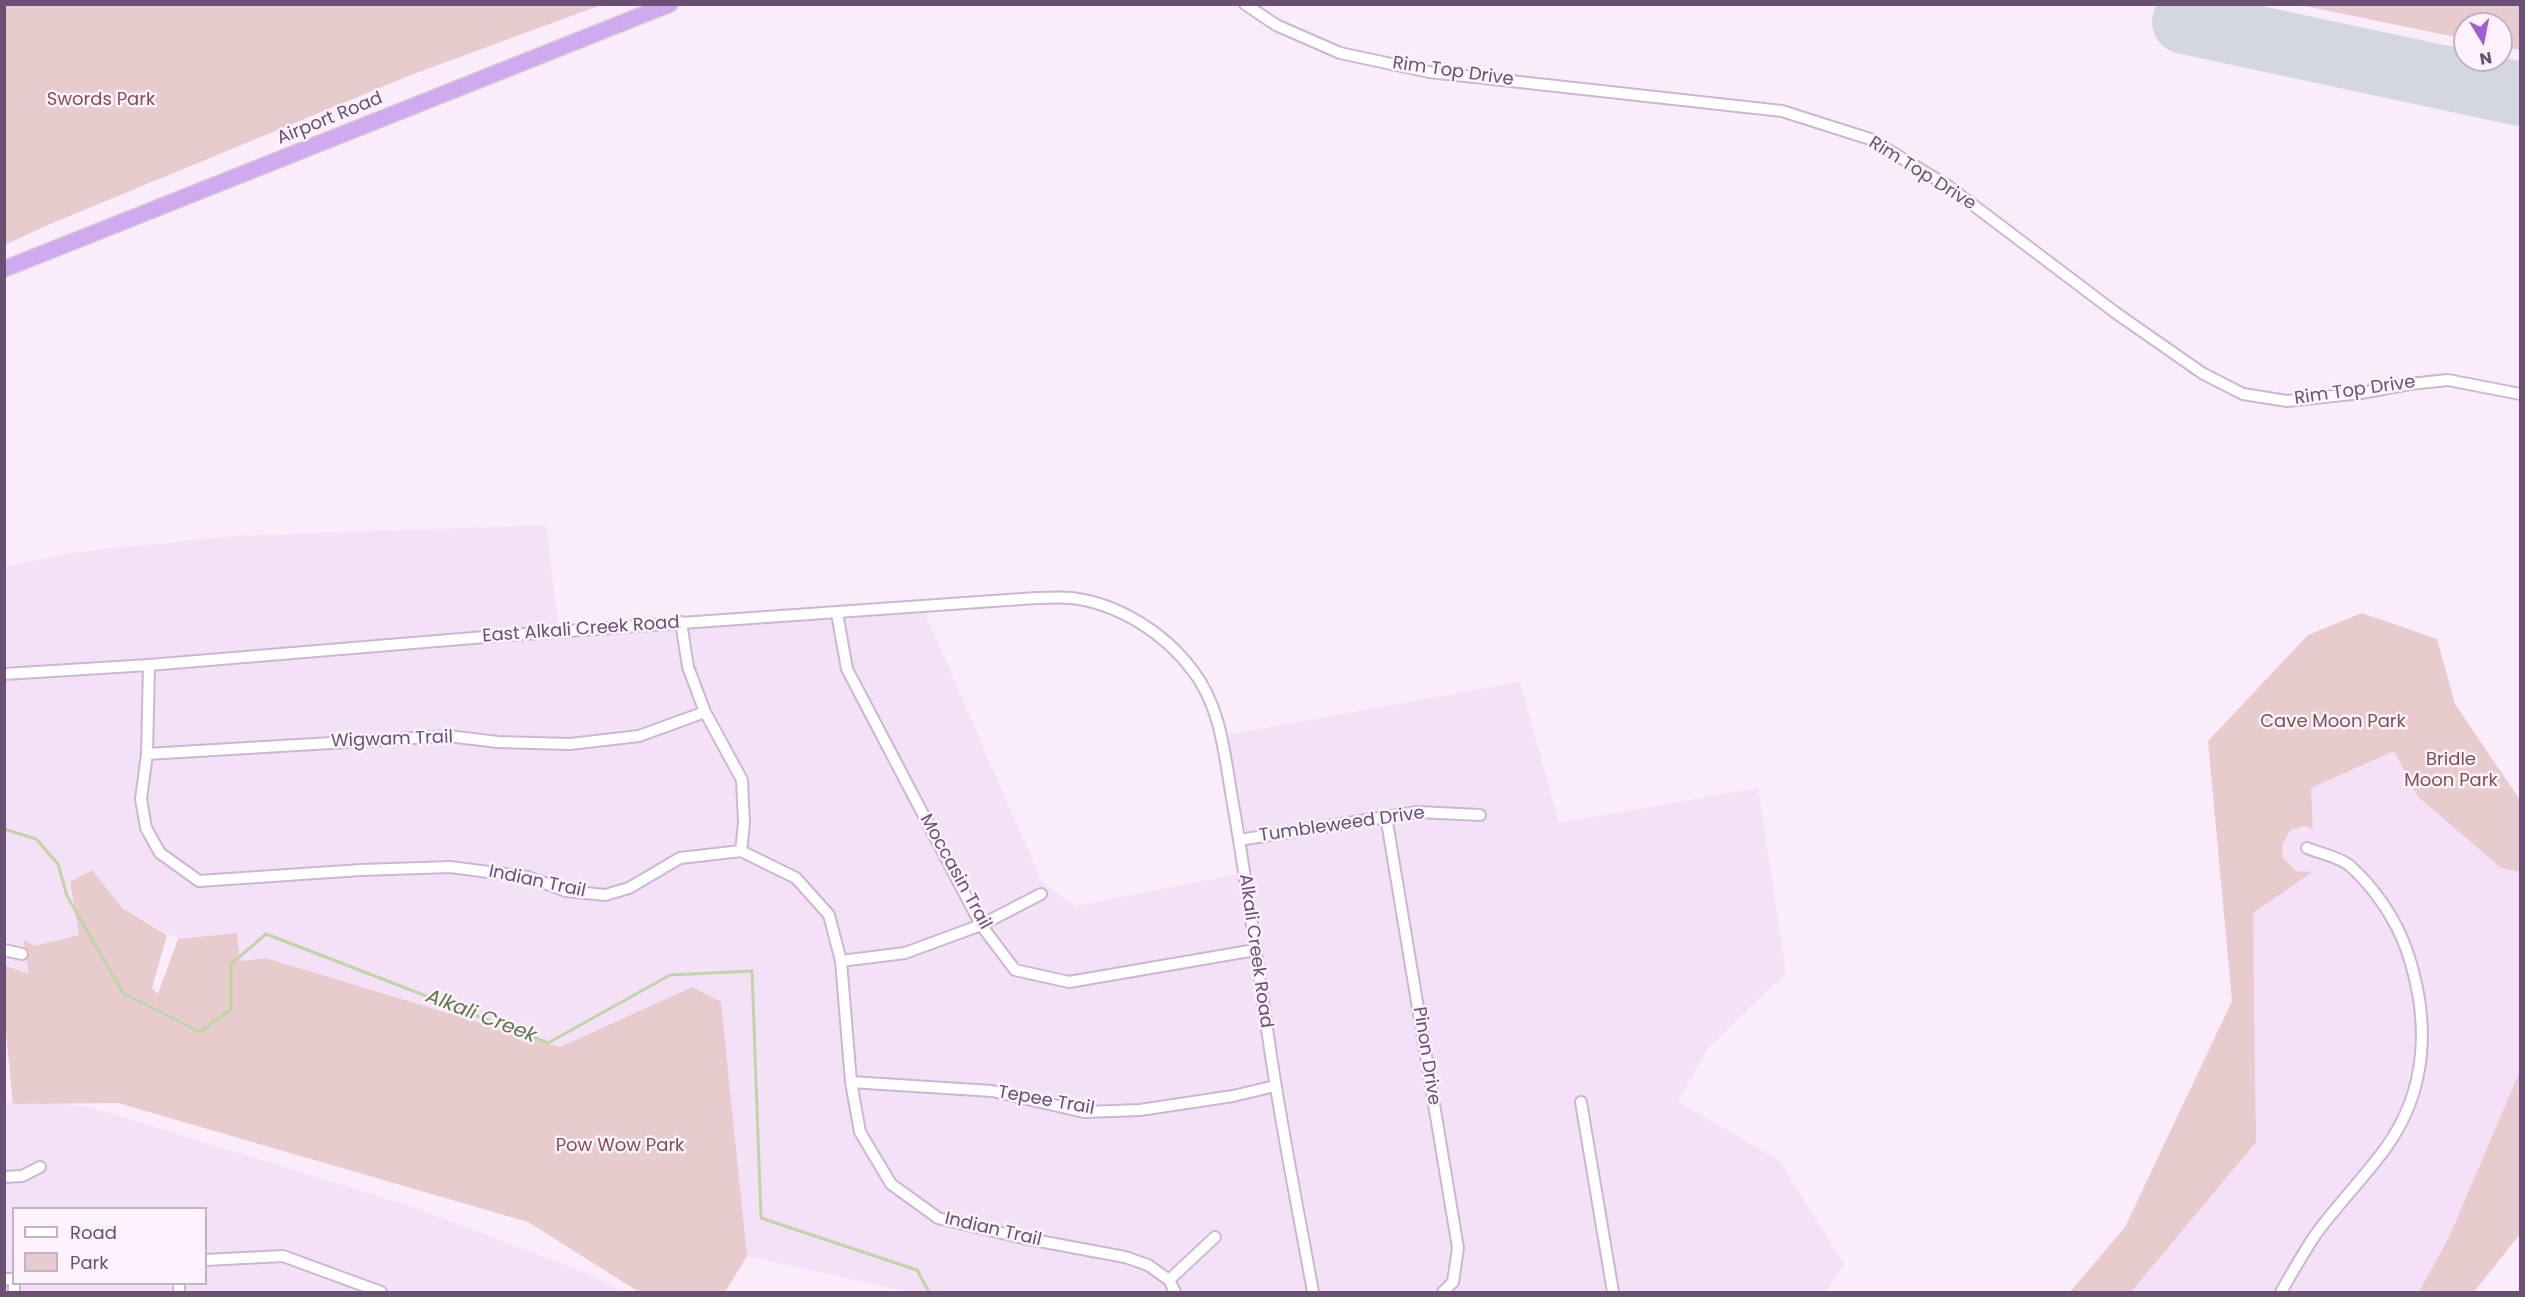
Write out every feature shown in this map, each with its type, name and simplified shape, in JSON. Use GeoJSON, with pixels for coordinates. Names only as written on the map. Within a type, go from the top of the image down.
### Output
{"type":"FeatureCollection","features":[{"type":"Feature","properties":{"kind":"highway","name":"Airport Road"},"geometry":{"type":"LineString","coordinates":[[4,269],[670,4]]}},
{"type":"Feature","properties":{"kind":"street","name":"Rim Top Drive"},"geometry":{"type":"LineString","coordinates":[[1245,4],[1276,25],[1340,53],[1362,58],[1429,72],[1782,111],[1869,139],[1948,186],[2116,313],[2202,373],[2243,394],[2288,401],[2448,380],[2520,394]]}},
{"type":"Feature","properties":{"kind":"street","name":"East Alkali Creek Road"},"geometry":{"type":"LineString","coordinates":[[4,674],[149,665],[681,622],[1036,597],[1071,598],[1118,612],[1152,630]]}},
{"type":"Feature","properties":{"kind":"street","name":"Moccasin Trail"},"geometry":{"type":"LineString","coordinates":[[837,612],[847,669],[981,925],[1015,970],[1069,982],[1255,950]]}},
{"type":"Feature","properties":{"kind":"street"},"geometry":{"type":"LineString","coordinates":[[681,622],[688,667],[705,712],[742,780],[744,823],[741,851]]}},
{"type":"Feature","properties":{"kind":"street","name":"Alkali Creek Road"},"geometry":{"type":"LineString","coordinates":[[1152,630],[1176,651],[1194,672],[1210,702],[1221,736],[1239,840],[1275,1086],[1313,1293]]}},
{"type":"Feature","properties":{"kind":"street","name":"Indian Trail"},"geometry":{"type":"LineString","coordinates":[[149,665],[147,753],[141,799],[146,828],[159,854],[199,881],[450,867],[528,876],[567,891],[605,895],[629,888],[680,858],[741,851],[796,878],[829,915],[841,961],[851,1082],[860,1132],[891,1184],[938,1218],[1023,1238],[1125,1257],[1148,1265],[1169,1280]]}},
{"type":"Feature","properties":{"kind":"street","name":"Wigwam Trail"},"geometry":{"type":"LineString","coordinates":[[147,753],[448,736],[498,742],[570,744],[639,736],[705,712]]}},
{"type":"Feature","properties":{"kind":"street","name":"Tumbleweed Drive"},"geometry":{"type":"LineString","coordinates":[[1239,840],[1418,812],[1480,815]]}},
{"type":"Feature","properties":{"kind":"street","name":"Pinon Drive"},"geometry":{"type":"LineString","coordinates":[[1386,816],[1458,1248],[1453,1282],[1443,1293]]}},
{"type":"Feature","properties":{"kind":"street"},"geometry":{"type":"LineString","coordinates":[[2281,1293],[2316,1235],[2386,1148],[2407,1110],[2420,1070],[2423,1030],[2418,983],[2403,940],[2385,906],[2347,864],[2307,848]]}},
{"type":"Feature","properties":{"kind":"street"},"geometry":{"type":"LineString","coordinates":[[841,961],[905,953],[981,925],[1041,894]]}},
{"type":"Feature","properties":{"kind":"street"},"geometry":{"type":"LineString","coordinates":[[4,950],[22,954]]}},
{"type":"Feature","properties":{"kind":"street","name":"Tepee Trail"},"geometry":{"type":"LineString","coordinates":[[851,1082],[992,1091],[1084,1112],[1140,1110],[1233,1096],[1275,1086]]}},
{"type":"Feature","properties":{"kind":"street"},"geometry":{"type":"LineString","coordinates":[[1581,1102],[1613,1293]]}},
{"type":"Feature","properties":{"kind":"street"},"geometry":{"type":"LineString","coordinates":[[4,1177],[22,1176],[40,1167]]}},
{"type":"Feature","properties":{"kind":"street"},"geometry":{"type":"LineString","coordinates":[[1175,1293],[1169,1280],[1215,1237]]}},
{"type":"Feature","properties":{"kind":"street"},"geometry":{"type":"LineString","coordinates":[[207,1260],[283,1257],[381,1292]]}},
{"type":"Feature","properties":{"kind":"shaded area"},"geometry":{"type":"Polygon","coordinates":[[[546,525],[559,631],[922,606],[1042,882],[1076,906],[1244,873],[1221,736],[1520,682],[1559,823],[1758,788],[1786,973],[1708,1048],[1678,1102],[1779,1160],[1844,1264],[1826,1292],[909,1292],[747,1256],[721,1003],[692,987],[560,1047],[266,958],[240,961],[237,933],[178,939],[122,908],[92,870],[70,883],[79,935],[34,946],[23,939],[30,974],[5,965],[4,567],[76,552],[235,536],[546,525]]]}},
{"type":"Feature","properties":{"kind":"shaded area"},"geometry":{"type":"Polygon","coordinates":[[[2394,751],[2418,797],[2501,868],[2520,872],[2520,1071],[2449,1237],[2419,1292],[2131,1292],[2256,1142],[2253,913],[2311,872],[2296,871],[2283,858],[2282,844],[2291,830],[2304,826],[2313,829],[2311,788],[2394,751]]]}},
{"type":"Feature","properties":{"kind":"shaded area"},"geometry":{"type":"Polygon","coordinates":[[[5,1102],[59,1103],[93,1108],[410,1206],[586,1273],[624,1292],[5,1292],[5,1102]]]}},
{"type":"Feature","properties":{"kind":"green space","name":"Swords Park"},"geometry":{"type":"Polygon","coordinates":[[[4,5],[601,5],[411,75],[50,224],[5,245],[4,5]]]}},
{"type":"Feature","properties":{"kind":"green space"},"geometry":{"type":"Polygon","coordinates":[[[2300,5],[2520,5],[2520,50],[2513,49],[2513,12],[2453,12],[2453,37],[2300,5]]]}},
{"type":"Feature","properties":{"kind":"green space","name":"Bridle Moon Park"},"geometry":{"type":"Polygon","coordinates":[[[2362,613],[2437,639],[2455,704],[2520,800],[2520,872],[2501,868],[2418,797],[2394,751],[2311,788],[2313,829],[2304,826],[2291,830],[2282,844],[2283,858],[2296,871],[2312,872],[2253,913],[2256,1142],[2131,1292],[2070,1292],[2125,1227],[2232,1001],[2208,741],[2308,635],[2362,613]]]}},
{"type":"Feature","properties":{"kind":"green space","name":"Pow Wow Park"},"geometry":{"type":"Polygon","coordinates":[[[92,870],[122,908],[167,935],[152,988],[158,994],[178,939],[237,933],[240,961],[266,958],[560,1047],[692,987],[721,1002],[747,1256],[725,1292],[639,1292],[528,1222],[118,1103],[13,1104],[5,1023],[4,965],[29,974],[23,939],[34,946],[79,935],[70,882],[92,870]]]}},
{"type":"Feature","properties":{"kind":"green space"},"geometry":{"type":"Polygon","coordinates":[[[2520,1071],[2520,1234],[2474,1292],[2419,1292],[2449,1237],[2520,1071]]]}},
{"type":"Feature","properties":{"kind":"waterway","name":"Alkali Creek"},"geometry":{"type":"LineString","coordinates":[[4,829],[36,839],[58,864],[67,896],[123,993],[200,1032],[231,1009],[231,964],[266,934],[548,1043],[670,975],[752,971],[761,1218],[917,1270],[929,1292]]}},
{"type":"Feature","properties":{"kind":"taxiway"},"geometry":{"type":"LineString","coordinates":[[2216,4],[2231,28],[2240,34]]}},
{"type":"Feature","properties":{"kind":"runway"},"geometry":{"type":"LineString","coordinates":[[2184,22],[2520,94]]}},
{"type":"Feature","properties":{"kind":"park label","name":"Cave Moon Park"},"geometry":{"type":"Point","coordinates":[2333,722]}}]}
